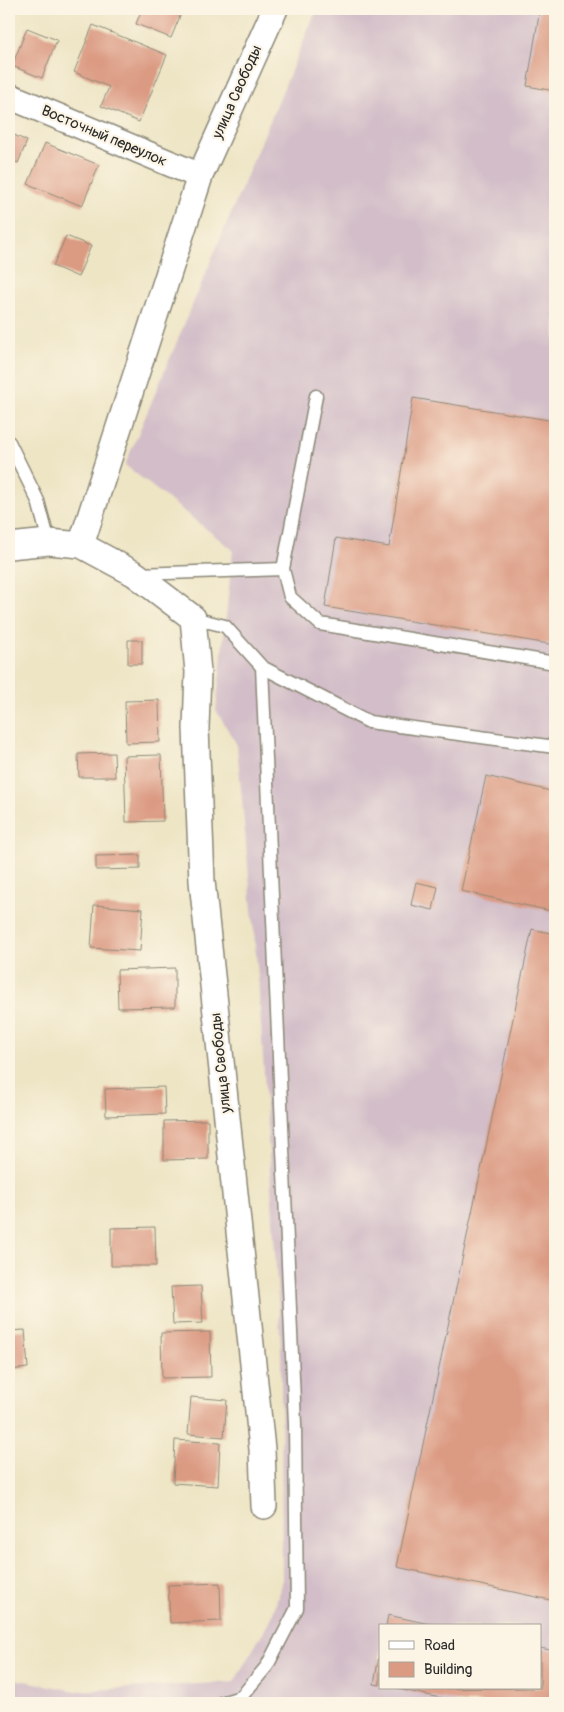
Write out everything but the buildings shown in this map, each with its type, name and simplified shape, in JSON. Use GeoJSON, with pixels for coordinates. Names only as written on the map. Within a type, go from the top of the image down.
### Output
{"type":"FeatureCollection","features":[{"type":"Feature","properties":{"kind":"street","name":"улица Свободы"},"geometry":{"type":"LineString","coordinates":[[81,545],[200,176],[275,9]]}},
{"type":"Feature","properties":{"kind":"street","name":"Восточный переулок"},"geometry":{"type":"LineString","coordinates":[[9,96],[200,176]]}},
{"type":"Feature","properties":{"kind":"street"},"geometry":{"type":"LineString","coordinates":[[9,546],[49,542],[81,545],[135,574],[193,618]]}},
{"type":"Feature","properties":{"kind":"street","name":"улица Свободы"},"geometry":{"type":"LineString","coordinates":[[193,618],[198,672],[196,728],[202,881],[262,1449],[264,1506]]}},
{"type":"Feature","properties":{"kind":"lane"},"geometry":{"type":"LineString","coordinates":[[316,396],[283,570],[290,597],[320,624],[555,663]]}},
{"type":"Feature","properties":{"kind":"lane"},"geometry":{"type":"LineString","coordinates":[[9,442],[38,501],[49,542]]}},
{"type":"Feature","properties":{"kind":"lane"},"geometry":{"type":"LineString","coordinates":[[135,574],[283,570]]}},
{"type":"Feature","properties":{"kind":"lane"},"geometry":{"type":"LineString","coordinates":[[193,618],[225,626],[262,668],[369,722],[555,748]]}},
{"type":"Feature","properties":{"kind":"lane"},"geometry":{"type":"LineString","coordinates":[[221,1703],[241,1696],[267,1666],[297,1608],[295,1424],[262,668]]}},
{"type":"Feature","properties":{"kind":"shaded area"},"geometry":{"type":"Polygon","coordinates":[[[317,9],[555,9],[555,1703],[9,1703],[9,1678],[76,1691],[234,1682],[272,1617],[282,1583],[281,1348],[258,976],[237,745],[216,710],[233,550],[125,465],[317,9]]]}}]}
